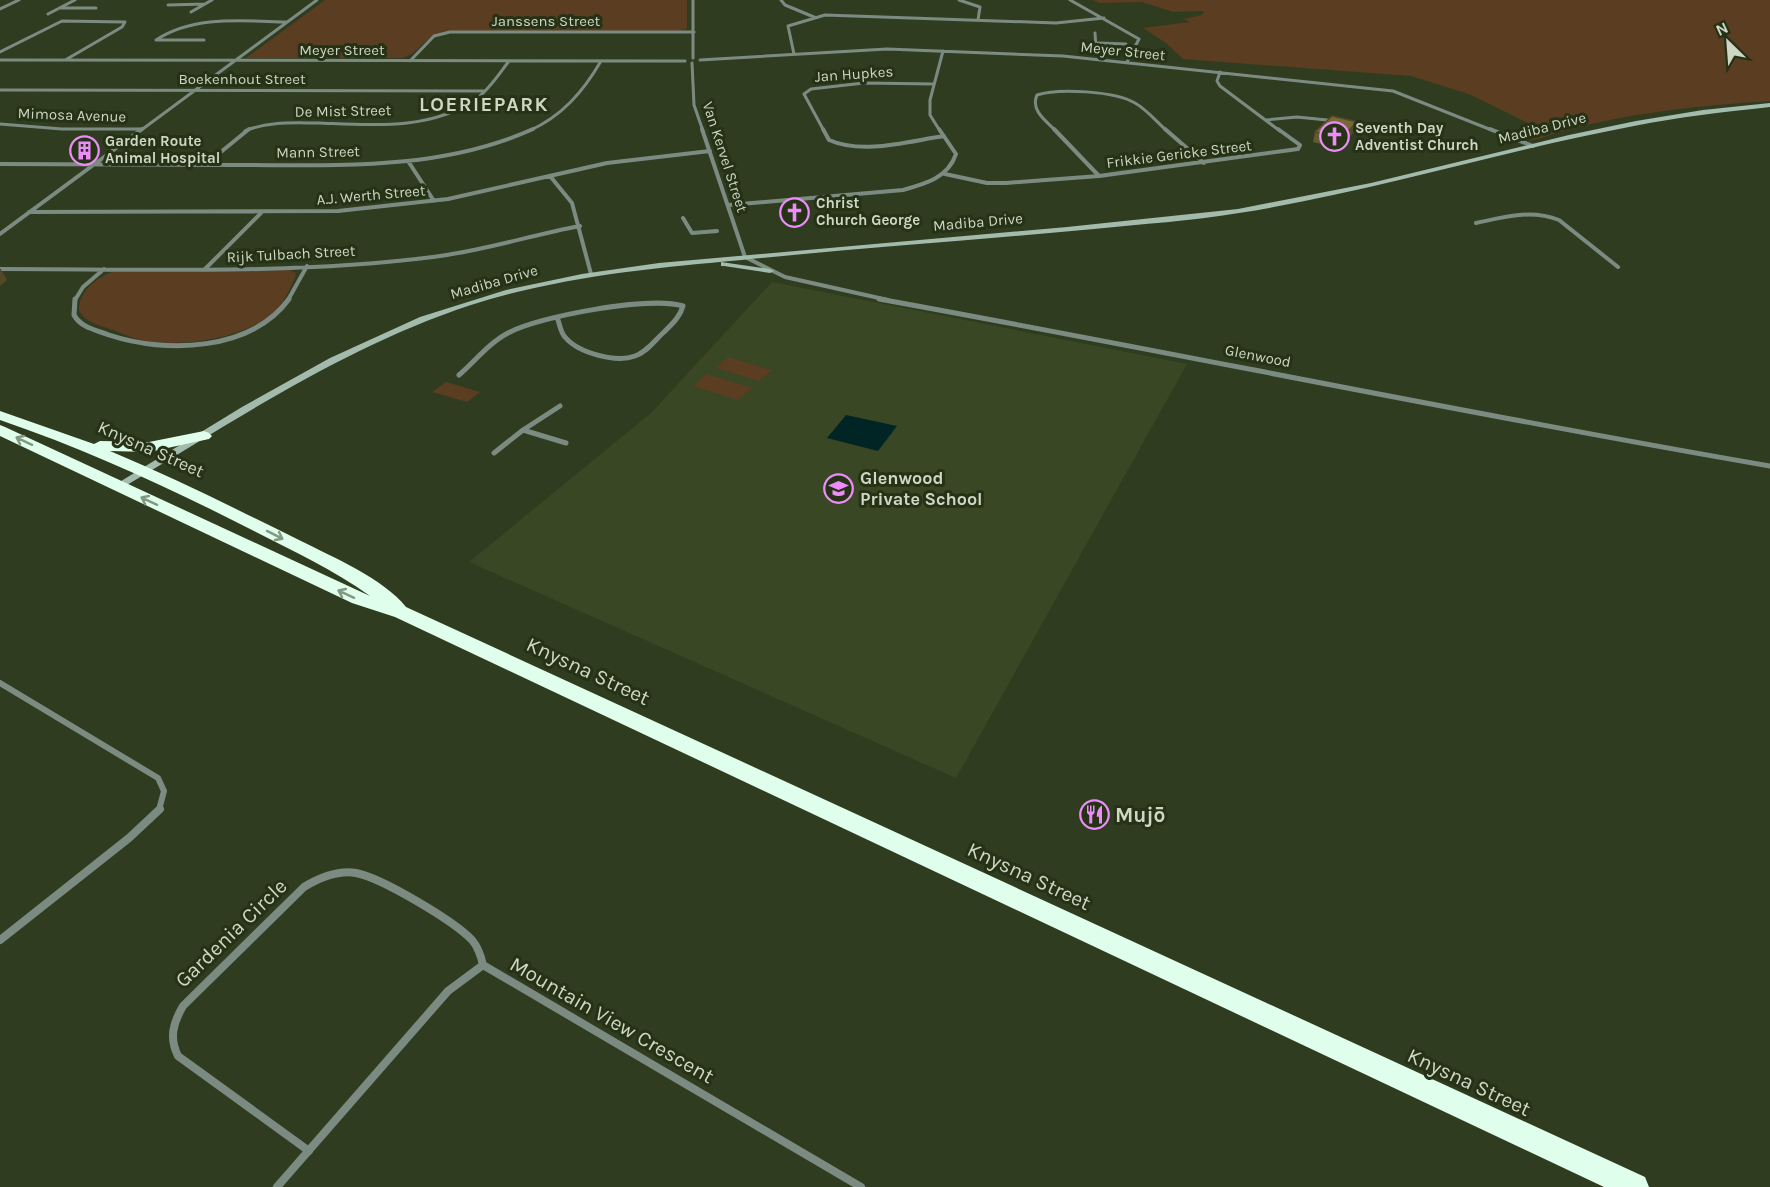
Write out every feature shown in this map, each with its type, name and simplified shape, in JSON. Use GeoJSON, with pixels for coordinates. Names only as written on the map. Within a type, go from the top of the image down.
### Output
{"type":"FeatureCollection","features":[{"type":"Feature","properties":{"kind":"highway","name":"Knysna Street"},"geometry":{"type":"LineString","coordinates":[[0,415],[80,444],[223,508],[374,589],[401,612]]}},
{"type":"Feature","properties":{"kind":"highway","name":"Knysna Street"},"geometry":{"type":"LineString","coordinates":[[0,430],[358,599],[401,612],[1635,1187]]}},
{"type":"Feature","properties":{"kind":"highway"},"geometry":{"type":"LineString","coordinates":[[80,444],[135,448],[204,435]]}},
{"type":"Feature","properties":{"kind":"street"},"geometry":{"type":"LineString","coordinates":[[0,9],[18,0]]}},
{"type":"Feature","properties":{"kind":"street"},"geometry":{"type":"LineString","coordinates":[[48,14],[75,0]]}},
{"type":"Feature","properties":{"kind":"street"},"geometry":{"type":"LineString","coordinates":[[191,12],[212,0]]}},
{"type":"Feature","properties":{"kind":"street"},"geometry":{"type":"LineString","coordinates":[[0,234],[317,0]]}},
{"type":"Feature","properties":{"kind":"street"},"geometry":{"type":"LineString","coordinates":[[693,0],[693,58]]}},
{"type":"Feature","properties":{"kind":"street"},"geometry":{"type":"LineString","coordinates":[[781,0],[785,5],[815,17]]}},
{"type":"Feature","properties":{"kind":"street"},"geometry":{"type":"LineString","coordinates":[[959,0],[980,7],[978,20]]}},
{"type":"Feature","properties":{"kind":"street"},"geometry":{"type":"LineString","coordinates":[[1070,0],[1139,39],[1127,62]]}},
{"type":"Feature","properties":{"kind":"street"},"geometry":{"type":"LineString","coordinates":[[168,5],[205,4]]}},
{"type":"Feature","properties":{"kind":"street"},"geometry":{"type":"LineString","coordinates":[[59,8],[96,8]]}},
{"type":"Feature","properties":{"kind":"street"},"geometry":{"type":"LineString","coordinates":[[794,54],[788,26],[815,17],[837,14],[1056,23],[1104,18]]}},
{"type":"Feature","properties":{"kind":"street"},"geometry":{"type":"LineString","coordinates":[[0,52],[51,24],[67,20],[125,23],[65,60]]}},
{"type":"Feature","properties":{"kind":"street"},"geometry":{"type":"LineString","coordinates":[[204,40],[156,40],[171,30],[212,22],[287,22]]}},
{"type":"Feature","properties":{"kind":"street","name":"Janssens Street"},"geometry":{"type":"LineString","coordinates":[[410,61],[434,36],[450,32],[694,32]]}},
{"type":"Feature","properties":{"kind":"street"},"geometry":{"type":"LineString","coordinates":[[1095,33],[1098,43],[1096,49]]}},
{"type":"Feature","properties":{"kind":"street"},"geometry":{"type":"LineString","coordinates":[[1098,43],[1126,44]]}},
{"type":"Feature","properties":{"kind":"street","name":"Meyer Street"},"geometry":{"type":"LineString","coordinates":[[700,60],[887,50],[1127,62],[1396,92],[1533,146]]}},
{"type":"Feature","properties":{"kind":"street"},"geometry":{"type":"LineString","coordinates":[[729,205],[903,190],[916,187],[945,174],[956,154],[930,115],[934,84],[943,51]]}},
{"type":"Feature","properties":{"kind":"street"},"geometry":{"type":"LineString","coordinates":[[685,61],[693,58],[700,60]]}},
{"type":"Feature","properties":{"kind":"street","name":"Meyer Street"},"geometry":{"type":"LineString","coordinates":[[0,60],[685,61]]}},
{"type":"Feature","properties":{"kind":"street"},"geometry":{"type":"LineString","coordinates":[[685,61],[692,63],[700,60]]}},
{"type":"Feature","properties":{"kind":"street","name":"De Mist Street"},"geometry":{"type":"LineString","coordinates":[[205,165],[244,131],[259,125],[387,123],[419,120],[455,111],[485,91],[509,61]]}},
{"type":"Feature","properties":{"kind":"street","name":"Mann Street"},"geometry":{"type":"LineString","coordinates":[[0,164],[341,165],[408,161],[482,147],[543,124],[578,98],[601,61]]}},
{"type":"Feature","properties":{"kind":"street","name":"Van Kervel Street"},"geometry":{"type":"LineString","coordinates":[[692,63],[694,105],[745,257]]}},
{"type":"Feature","properties":{"kind":"street","name":"Frikkie Gericke Street"},"geometry":{"type":"LineString","coordinates":[[945,174],[997,184],[1099,176],[1298,149],[1300,145],[1220,86],[1217,81],[1220,72]]}},
{"type":"Feature","properties":{"kind":"street","name":"Jan Hupkes"},"geometry":{"type":"LineString","coordinates":[[934,84],[845,84],[811,88],[804,94],[829,140],[834,143],[856,145],[944,136]]}},
{"type":"Feature","properties":{"kind":"street","name":"Boekenhout Street"},"geometry":{"type":"LineString","coordinates":[[0,90],[485,91]]}},
{"type":"Feature","properties":{"kind":"street"},"geometry":{"type":"LineString","coordinates":[[1099,176],[1036,110],[1034,102],[1037,95],[1066,91],[1104,95],[1134,102],[1204,163]]}},
{"type":"Feature","properties":{"kind":"street","name":"Madiba Drive"},"geometry":{"type":"LineString","coordinates":[[118,486],[353,352],[421,320],[508,292],[591,274],[706,261],[1233,212],[1369,187],[1640,120],[1689,112],[1770,105]]}},
{"type":"Feature","properties":{"kind":"street"},"geometry":{"type":"LineString","coordinates":[[1266,120],[1306,117],[1380,128]]}},
{"type":"Feature","properties":{"kind":"street","name":"Mimosa Avenue"},"geometry":{"type":"LineString","coordinates":[[0,124],[62,129],[143,129]]}},
{"type":"Feature","properties":{"kind":"street","name":"A.J. Werth Street"},"geometry":{"type":"LineString","coordinates":[[29,213],[338,212],[434,201],[621,161],[710,151]]}},
{"type":"Feature","properties":{"kind":"street"},"geometry":{"type":"LineString","coordinates":[[408,161],[434,201]]}},
{"type":"Feature","properties":{"kind":"street"},"geometry":{"type":"LineString","coordinates":[[550,176],[572,203],[591,274]]}},
{"type":"Feature","properties":{"kind":"street"},"geometry":{"type":"LineString","coordinates":[[205,269],[261,213]]}},
{"type":"Feature","properties":{"kind":"street"},"geometry":{"type":"LineString","coordinates":[[1476,223],[1530,213],[1548,216],[1559,220],[1618,267]]}},
{"type":"Feature","properties":{"kind":"street"},"geometry":{"type":"LineString","coordinates":[[683,218],[692,233],[717,231]]}},
{"type":"Feature","properties":{"kind":"street","name":"Rijk Tulbach Street"},"geometry":{"type":"LineString","coordinates":[[0,269],[205,269],[307,266],[434,256],[580,226]]}},
{"type":"Feature","properties":{"kind":"street","name":"Glenwood"},"geometry":{"type":"LineString","coordinates":[[745,257],[770,271],[813,285],[865,296],[1184,354],[1579,433],[1770,466]]}},
{"type":"Feature","properties":{"kind":"street"},"geometry":{"type":"LineString","coordinates":[[706,261],[770,271]]}},
{"type":"Feature","properties":{"kind":"street"},"geometry":{"type":"LineString","coordinates":[[104,268],[75,298],[73,311],[75,319],[84,326],[142,344],[189,345],[233,336],[265,322],[288,303],[307,266]]}},
{"type":"Feature","properties":{"kind":"street"},"geometry":{"type":"LineString","coordinates":[[459,375],[503,336],[518,329],[558,320],[628,305],[667,301],[683,306],[675,321],[644,351],[624,358],[571,342],[564,336],[558,320]]}},
{"type":"Feature","properties":{"kind":"street"},"geometry":{"type":"LineString","coordinates":[[494,453],[523,430],[560,406]]}},
{"type":"Feature","properties":{"kind":"street"},"geometry":{"type":"LineString","coordinates":[[523,430],[566,443]]}},
{"type":"Feature","properties":{"kind":"street"},"geometry":{"type":"LineString","coordinates":[[0,683],[158,778],[162,783],[164,800],[160,810],[129,838],[0,940]]}},
{"type":"Feature","properties":{"kind":"street","name":"Gardenia Circle"},"geometry":{"type":"LineString","coordinates":[[309,1151],[178,1056],[172,1045],[171,1031],[183,1006],[304,887],[324,877],[346,873],[366,875],[452,926],[472,940],[483,965]]}},
{"type":"Feature","properties":{"kind":"street","name":"Mountain View Crescent"},"geometry":{"type":"LineString","coordinates":[[277,1187],[448,991],[483,965],[861,1187]]}},
{"type":"Feature","properties":{"kind":"shaded area"},"geometry":{"type":"Polygon","coordinates":[[[325,0],[687,0],[687,29],[678,31],[452,31],[428,39],[415,52],[402,58],[246,58],[325,0]]]}},
{"type":"Feature","properties":{"kind":"shaded area"},"geometry":{"type":"Polygon","coordinates":[[[1093,0],[1770,0],[1770,101],[1654,112],[1597,123],[1532,140],[1522,137],[1542,130],[1469,94],[1411,76],[1183,59],[1166,43],[1143,28],[1190,22],[1183,19],[1202,15],[1204,11],[1173,12],[1142,2],[1100,3],[1093,0]]]}},
{"type":"Feature","properties":{"kind":"shaded area"},"geometry":{"type":"Polygon","coordinates":[[[289,270],[296,273],[295,278],[283,301],[273,313],[246,329],[212,339],[178,343],[141,340],[93,323],[79,311],[79,304],[89,287],[100,278],[113,272],[289,270]]]}},
{"type":"Feature","properties":{"kind":"shaded area","name":"Glenwood Private School"},"geometry":{"type":"Polygon","coordinates":[[[772,282],[1187,364],[956,778],[469,562],[651,413],[772,282]]]}},
{"type":"Feature","properties":{"kind":"shaded area"},"geometry":{"type":"Polygon","coordinates":[[[728,357],[772,370],[759,381],[716,368],[728,357]]]}},
{"type":"Feature","properties":{"kind":"shaded area"},"geometry":{"type":"Polygon","coordinates":[[[707,374],[752,388],[738,400],[693,386],[707,374]]]}},
{"type":"Feature","properties":{"kind":"shaded area"},"geometry":{"type":"Polygon","coordinates":[[[446,382],[480,392],[467,402],[432,392],[446,382]]]}},
{"type":"Feature","properties":{"kind":"water"},"geometry":{"type":"Polygon","coordinates":[[[846,415],[897,426],[878,451],[827,438],[846,415]]]}},
{"type":"Feature","properties":{"kind":"building"},"geometry":{"type":"Polygon","coordinates":[[[1332,116],[1357,122],[1341,138],[1315,132],[1332,116]]]}},
{"type":"Feature","properties":{"kind":"place","name":"Seventh Day Adventist Church"},"geometry":{"type":"Point","coordinates":[1334,137]}},
{"type":"Feature","properties":{"kind":"place","name":"Garden Route Animal Hospital"},"geometry":{"type":"Point","coordinates":[84,150]}},
{"type":"Feature","properties":{"kind":"place","name":"Christ Church George"},"geometry":{"type":"Point","coordinates":[795,212]}},
{"type":"Feature","properties":{"kind":"place","name":"Glenwood Private School"},"geometry":{"type":"Point","coordinates":[839,488]}},
{"type":"Feature","properties":{"kind":"place","name":"Mujō"},"geometry":{"type":"Point","coordinates":[1094,815]}},
{"type":"Feature","properties":{"kind":"district","name":"LOERIEPARK"},"geometry":{"type":"Point","coordinates":[484,104]}}]}
